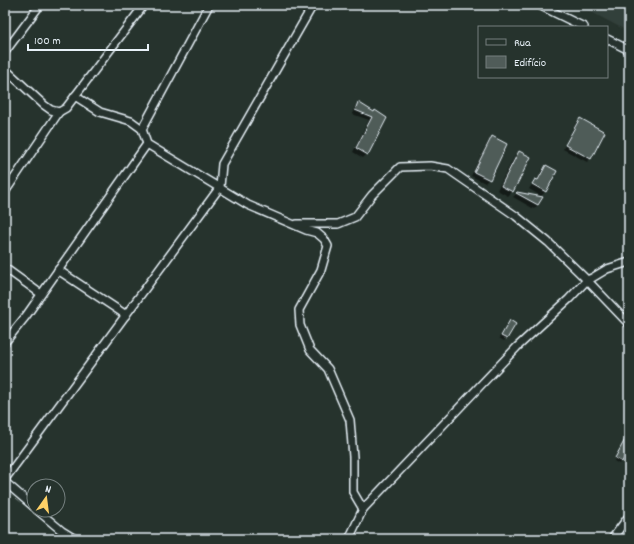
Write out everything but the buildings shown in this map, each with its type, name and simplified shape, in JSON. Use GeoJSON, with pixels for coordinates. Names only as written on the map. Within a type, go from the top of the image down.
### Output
{"type":"FeatureCollection","features":[{"type":"Feature","properties":{"kind":"street"},"geometry":{"type":"LineString","coordinates":[[5,52],[40,5]]}},
{"type":"Feature","properties":{"kind":"street"},"geometry":{"type":"LineString","coordinates":[[5,192],[59,112],[66,108],[144,5]]}},
{"type":"Feature","properties":{"kind":"street"},"geometry":{"type":"LineString","coordinates":[[142,129],[209,5]]}},
{"type":"Feature","properties":{"kind":"street"},"geometry":{"type":"LineString","coordinates":[[5,479],[220,187],[222,164],[313,5]]}},
{"type":"Feature","properties":{"kind":"street"},"geometry":{"type":"LineString","coordinates":[[540,5],[582,26]]}},
{"type":"Feature","properties":{"kind":"street"},"geometry":{"type":"LineString","coordinates":[[608,40],[629,50]]}},
{"type":"Feature","properties":{"kind":"street"},"geometry":{"type":"LineString","coordinates":[[5,69],[44,105],[51,110],[59,112]]}},
{"type":"Feature","properties":{"kind":"street"},"geometry":{"type":"LineString","coordinates":[[75,96],[100,112],[131,121],[142,129],[147,144],[248,205],[317,233],[324,239],[328,246],[321,270],[299,310],[300,325],[310,350],[328,368],[350,420],[354,457],[353,492],[363,509]]}},
{"type":"Feature","properties":{"kind":"street"},"geometry":{"type":"LineString","coordinates":[[5,342],[26,316],[147,144]]}},
{"type":"Feature","properties":{"kind":"street"},"geometry":{"type":"LineString","coordinates":[[294,224],[338,224],[355,217],[372,195],[400,167],[430,166],[448,169],[516,216],[548,242],[629,324]]}},
{"type":"Feature","properties":{"kind":"street"},"geometry":{"type":"LineString","coordinates":[[349,539],[363,509],[517,347],[569,299],[587,280],[607,269],[629,262]]}},
{"type":"Feature","properties":{"kind":"street"},"geometry":{"type":"LineString","coordinates":[[5,268],[41,294]]}},
{"type":"Feature","properties":{"kind":"street"},"geometry":{"type":"LineString","coordinates":[[58,270],[126,316]]}},
{"type":"Feature","properties":{"kind":"street"},"geometry":{"type":"LineString","coordinates":[[5,482],[26,500]]}},
{"type":"Feature","properties":{"kind":"street"},"geometry":{"type":"LineString","coordinates":[[612,539],[629,516]]}},
{"type":"Feature","properties":{"kind":"street"},"geometry":{"type":"LineString","coordinates":[[47,518],[62,531],[75,539]]}},
{"type":"Feature","properties":{"kind":"shaded area"},"geometry":{"type":"Polygon","coordinates":[[[578,5],[629,5],[629,32],[578,5]]]}}]}
